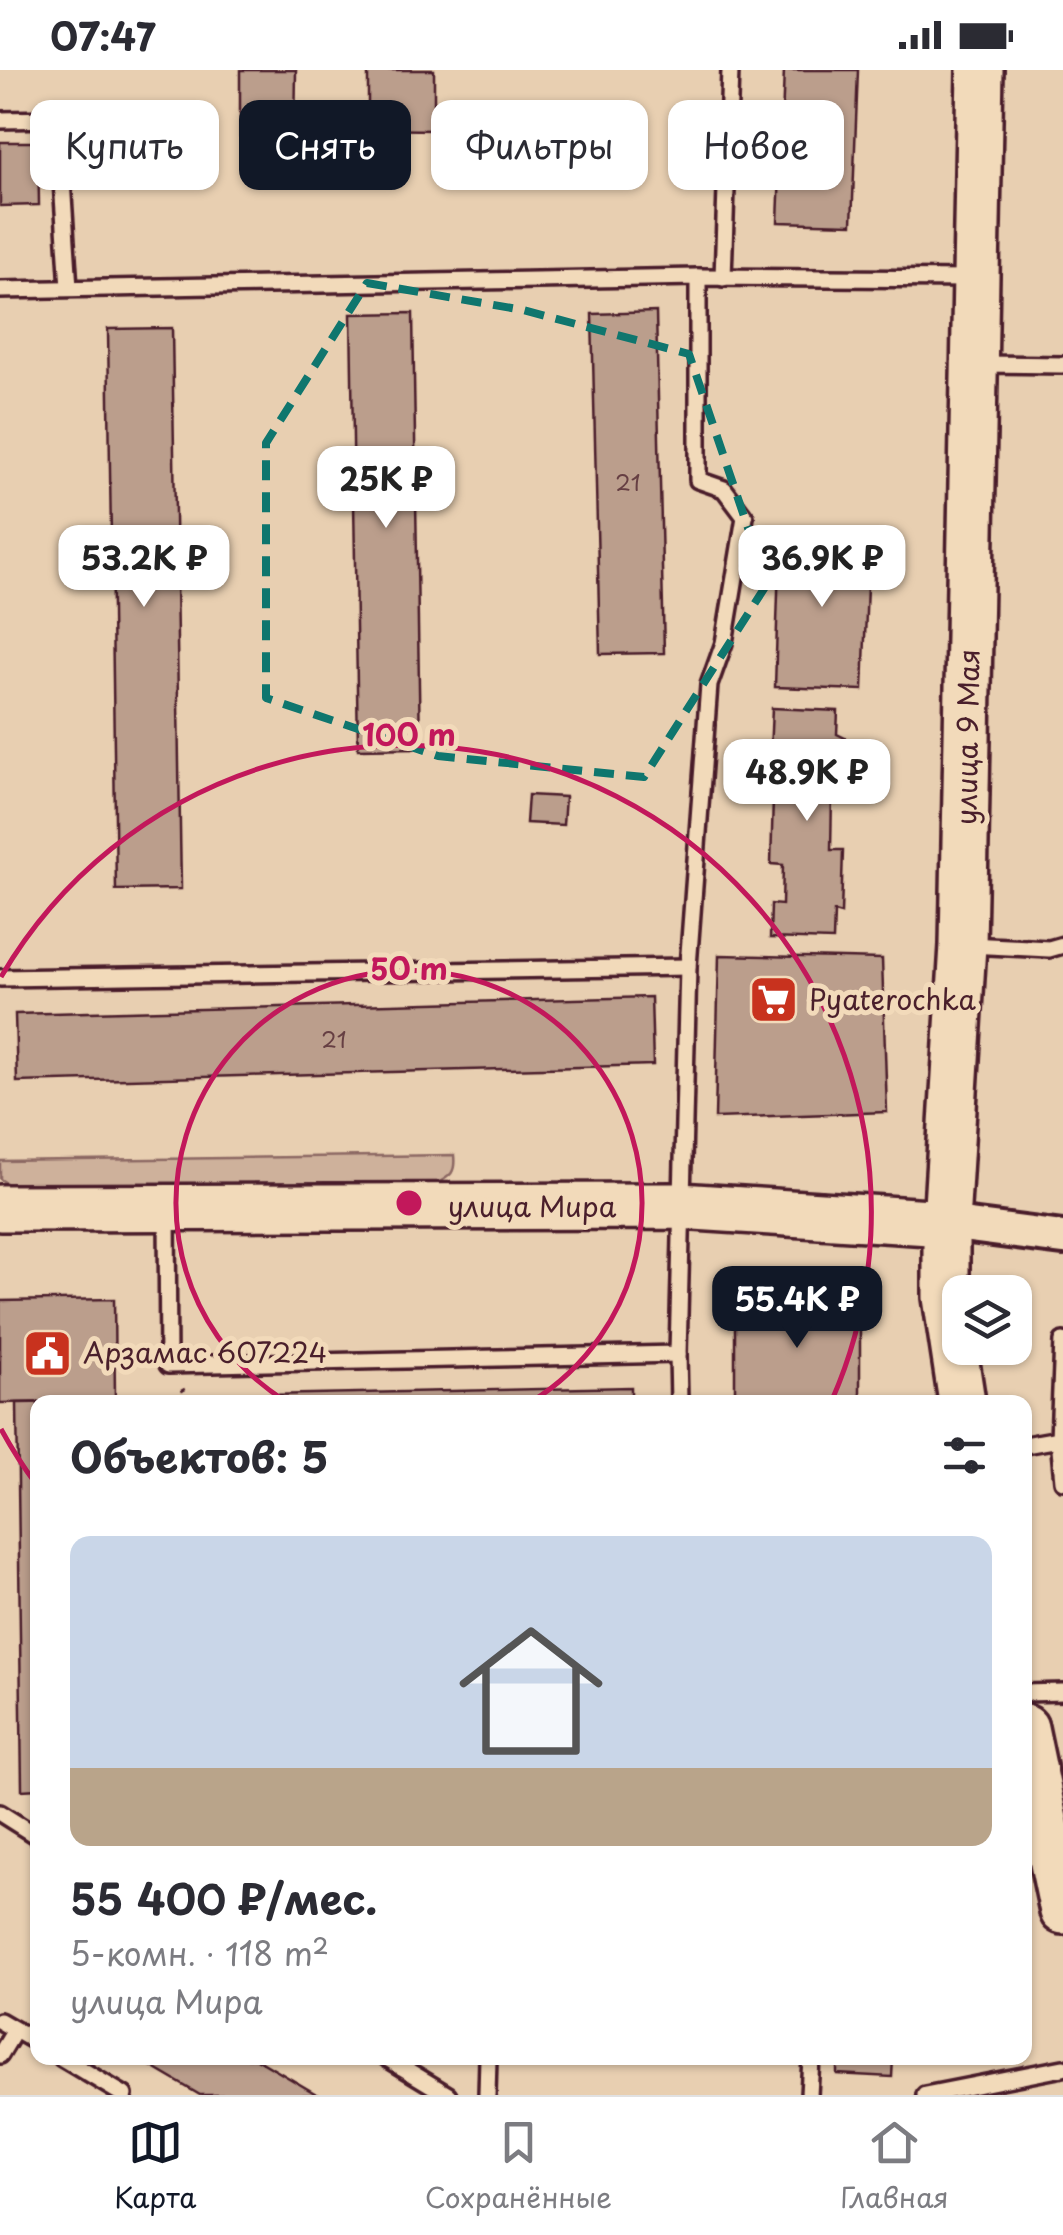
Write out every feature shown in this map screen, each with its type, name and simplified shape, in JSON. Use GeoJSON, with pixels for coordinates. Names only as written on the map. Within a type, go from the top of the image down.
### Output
{"type":"FeatureCollection","features":[{"type":"Feature","properties":{"kind":"main road","name":"улица 9 Мая"},"geometry":{"type":"LineString","coordinates":[[961,1395],[946,1298],[946,1223],[963,945],[980,70]]}},
{"type":"Feature","properties":{"kind":"main road","name":"улица Мира"},"geometry":{"type":"LineString","coordinates":[[0,1208],[679,1206],[946,1223]]}},
{"type":"Feature","properties":{"kind":"main road"},"geometry":{"type":"LineString","coordinates":[[1032,1761],[1062,1904]]}},
{"type":"Feature","properties":{"kind":"street","name":"улица Мира"},"geometry":{"type":"LineString","coordinates":[[946,1223],[1063,1238]]}},
{"type":"Feature","properties":{"kind":"lane"},"geometry":{"type":"LineString","coordinates":[[723,278],[730,70]]}},
{"type":"Feature","properties":{"kind":"lane"},"geometry":{"type":"LineString","coordinates":[[0,120],[58,118],[69,288]]}},
{"type":"Feature","properties":{"kind":"lane"},"geometry":{"type":"LineString","coordinates":[[679,1395],[679,1206],[688,966],[710,686],[724,643],[745,516],[724,489],[698,480],[698,277]]}},
{"type":"Feature","properties":{"kind":"lane"},"geometry":{"type":"LineString","coordinates":[[0,290],[698,277],[978,280]]}},
{"type":"Feature","properties":{"kind":"lane"},"geometry":{"type":"LineString","coordinates":[[977,364],[1063,365]]}},
{"type":"Feature","properties":{"kind":"lane"},"geometry":{"type":"LineString","coordinates":[[963,945],[1049,950],[1063,945]]}},
{"type":"Feature","properties":{"kind":"lane"},"geometry":{"type":"LineString","coordinates":[[0,978],[688,966]]}},
{"type":"Feature","properties":{"kind":"lane"},"geometry":{"type":"LineString","coordinates":[[168,1207],[168,1364],[678,1354]]}},
{"type":"Feature","properties":{"kind":"lane"},"geometry":{"type":"LineString","coordinates":[[1063,1340],[1063,1480]]}},
{"type":"Feature","properties":{"kind":"lane"},"geometry":{"type":"LineString","coordinates":[[1032,1444],[1060,1439]]}},
{"type":"Feature","properties":{"kind":"lane"},"geometry":{"type":"LineString","coordinates":[[1032,1693],[1063,1692]]}},
{"type":"Feature","properties":{"kind":"lane"},"geometry":{"type":"LineString","coordinates":[[0,1813],[30,1833]]}},
{"type":"Feature","properties":{"kind":"lane"},"geometry":{"type":"LineString","coordinates":[[0,2021],[30,2038]]}},
{"type":"Feature","properties":{"kind":"lane"},"geometry":{"type":"LineString","coordinates":[[0,2055],[15,2030]]}},
{"type":"Feature","properties":{"kind":"lane"},"geometry":{"type":"LineString","coordinates":[[74,2065],[124,2095]]}},
{"type":"Feature","properties":{"kind":"lane"},"geometry":{"type":"LineString","coordinates":[[399,2065],[448,2095]]}},
{"type":"Feature","properties":{"kind":"lane"},"geometry":{"type":"LineString","coordinates":[[487,2095],[488,2065]]}},
{"type":"Feature","properties":{"kind":"lane"},"geometry":{"type":"LineString","coordinates":[[809,2095],[810,2065]]}},
{"type":"Feature","properties":{"kind":"lane"},"geometry":{"type":"LineString","coordinates":[[925,2095],[1063,2068]]}},
{"type":"Feature","properties":{"kind":"highlighted area"},"geometry":{"type":"Polygon","coordinates":[[[367,283],[523,310],[689,354],[767,584],[644,777],[438,756],[266,698],[266,443],[367,283]]]}},
{"type":"Feature","properties":{"kind":"shaded area"},"geometry":{"type":"Polygon","coordinates":[[[454,1155],[451,1173],[436,1184],[8,1184],[0,1179],[0,1161],[454,1155]]]}},
{"type":"Feature","properties":{"kind":"building"},"geometry":{"type":"Polygon","coordinates":[[[240,70],[296,70],[296,100],[240,100],[240,70]]]}},
{"type":"Feature","properties":{"kind":"building"},"geometry":{"type":"Polygon","coordinates":[[[368,70],[434,70],[431,130],[411,130],[411,100],[368,100],[368,70]]]}},
{"type":"Feature","properties":{"kind":"building"},"geometry":{"type":"Polygon","coordinates":[[[784,70],[858,70],[852,224],[778,222],[779,190],[844,190],[844,100],[783,100],[784,70]]]}},
{"type":"Feature","properties":{"kind":"building"},"geometry":{"type":"Polygon","coordinates":[[[0,142],[30,142],[30,190],[39,190],[39,205],[0,206],[0,142]]]}},
{"type":"Feature","properties":{"kind":"building"},"geometry":{"type":"Polygon","coordinates":[[[656,312],[664,653],[600,654],[592,314],[656,312]]]}},
{"type":"Feature","properties":{"kind":"building"},"geometry":{"type":"Polygon","coordinates":[[[413,313],[420,748],[358,749],[351,314],[413,313]]]}},
{"type":"Feature","properties":{"kind":"building"},"geometry":{"type":"Polygon","coordinates":[[[172,328],[181,889],[116,890],[108,329],[172,328]]]}},
{"type":"Feature","properties":{"kind":"building"},"geometry":{"type":"Polygon","coordinates":[[[780,530],[869,533],[863,690],[775,687],[780,530]]]}},
{"type":"Feature","properties":{"kind":"building"},"geometry":{"type":"Polygon","coordinates":[[[772,708],[838,711],[837,734],[845,738],[843,796],[832,795],[831,850],[843,850],[841,914],[834,912],[833,940],[770,938],[771,904],[782,905],[783,865],[771,864],[773,798],[787,799],[789,754],[770,753],[772,708]]]}},
{"type":"Feature","properties":{"kind":"building"},"geometry":{"type":"Polygon","coordinates":[[[528,795],[565,797],[563,825],[526,823],[528,795]]]}},
{"type":"Feature","properties":{"kind":"building"},"geometry":{"type":"Polygon","coordinates":[[[719,955],[882,959],[887,1112],[715,1118],[719,955]]]}},
{"type":"Feature","properties":{"kind":"building"},"geometry":{"type":"Polygon","coordinates":[[[651,997],[653,1065],[17,1082],[15,1014],[651,997]]]}},
{"type":"Feature","properties":{"kind":"building"},"geometry":{"type":"Polygon","coordinates":[[[114,1299],[115,1395],[30,1395],[30,1402],[0,1403],[0,1301],[114,1299]]]}},
{"type":"Feature","properties":{"kind":"building"},"geometry":{"type":"Polygon","coordinates":[[[735,1301],[860,1301],[860,1395],[735,1395],[735,1301]]]}},
{"type":"Feature","properties":{"kind":"building"},"geometry":{"type":"Polygon","coordinates":[[[631,1387],[631,1395],[268,1395],[631,1387]]]}},
{"type":"Feature","properties":{"kind":"building"},"geometry":{"type":"Polygon","coordinates":[[[17,1403],[30,1403],[30,1790],[22,1790],[17,1403]]]}},
{"type":"Feature","properties":{"kind":"building"},"geometry":{"type":"Polygon","coordinates":[[[149,2065],[267,2065],[318,2095],[200,2095],[149,2065]]]}},
{"type":"Feature","properties":{"kind":"building"},"geometry":{"type":"Polygon","coordinates":[[[837,2065],[893,2065],[892,2077],[837,2074],[837,2065]]]}},
{"type":"Feature","properties":{"kind":"place","name":"Pyaterochka"},"geometry":{"type":"Point","coordinates":[774,1000]}},
{"type":"Feature","properties":{"kind":"place","name":"Арзамас 607224"},"geometry":{"type":"Point","coordinates":[48,1353]}}]}
